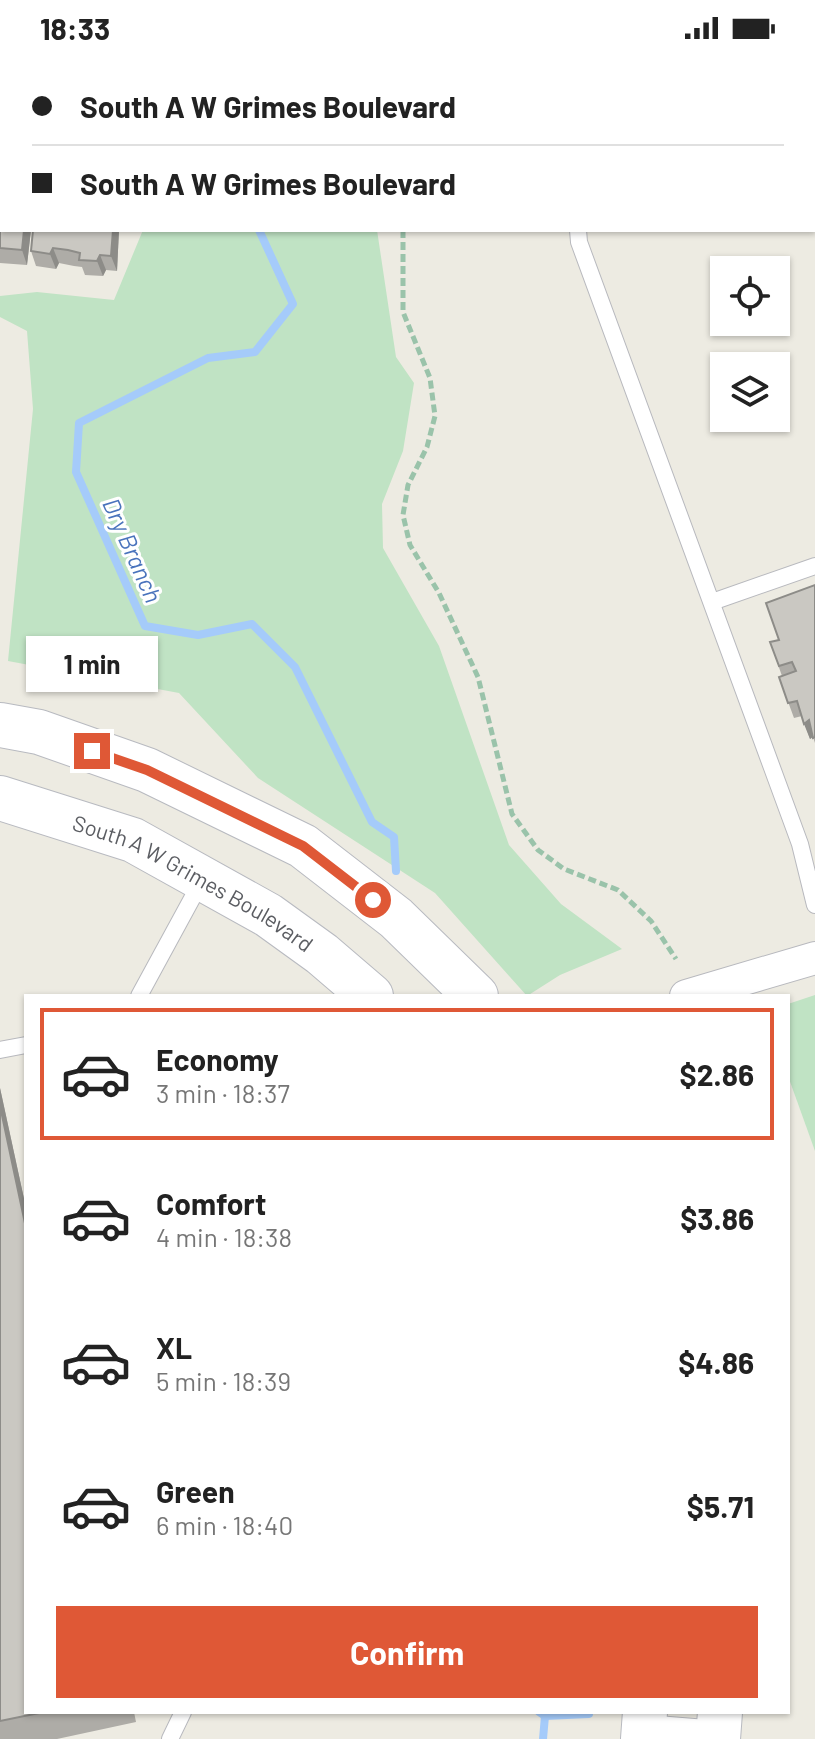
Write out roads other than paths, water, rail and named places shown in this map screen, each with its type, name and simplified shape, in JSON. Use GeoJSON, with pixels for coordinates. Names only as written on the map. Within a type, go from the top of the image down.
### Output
{"type":"FeatureCollection","features":[{"type":"Feature","properties":{"kind":"main road"},"geometry":{"type":"LineString","coordinates":[[0,725],[39,732],[147,770],[303,846],[396,918],[474,994]]}},
{"type":"Feature","properties":{"kind":"main road","name":"South A W Grimes Boulevard"},"geometry":{"type":"LineString","coordinates":[[0,798],[133,840],[268,915],[322,954],[369,994]]}},
{"type":"Feature","properties":{"kind":"street"},"geometry":{"type":"LineString","coordinates":[[693,994],[815,958]]}},
{"type":"Feature","properties":{"kind":"street"},"geometry":{"type":"LineString","coordinates":[[644,1727],[719,1729]]}},
{"type":"Feature","properties":{"kind":"lane"},"geometry":{"type":"LineString","coordinates":[[578,232],[579,242],[712,602],[808,842],[815,905]]}},
{"type":"Feature","properties":{"kind":"lane"},"geometry":{"type":"LineString","coordinates":[[712,602],[815,566]]}},
{"type":"Feature","properties":{"kind":"lane"},"geometry":{"type":"LineString","coordinates":[[140,994],[203,879]]}},
{"type":"Feature","properties":{"kind":"lane"},"geometry":{"type":"LineString","coordinates":[[0,1050],[24,1045]]}},
{"type":"Feature","properties":{"kind":"lane"},"geometry":{"type":"LineString","coordinates":[[170,1739],[182,1714]]}},
{"type":"Feature","properties":{"kind":"waterway","name":"Dry Branch"},"geometry":{"type":"LineString","coordinates":[[260,232],[293,304],[255,352],[208,358],[79,423],[76,472],[145,626],[198,635],[252,624],[295,667],[372,822],[394,837],[396,871]]}},
{"type":"Feature","properties":{"kind":"waterway","name":"Dry Branch"},"geometry":{"type":"LineString","coordinates":[[542,1714],[589,1714]]}},
{"type":"Feature","properties":{"kind":"waterway"},"geometry":{"type":"LineString","coordinates":[[543,1739],[545,1716]]}}]}
